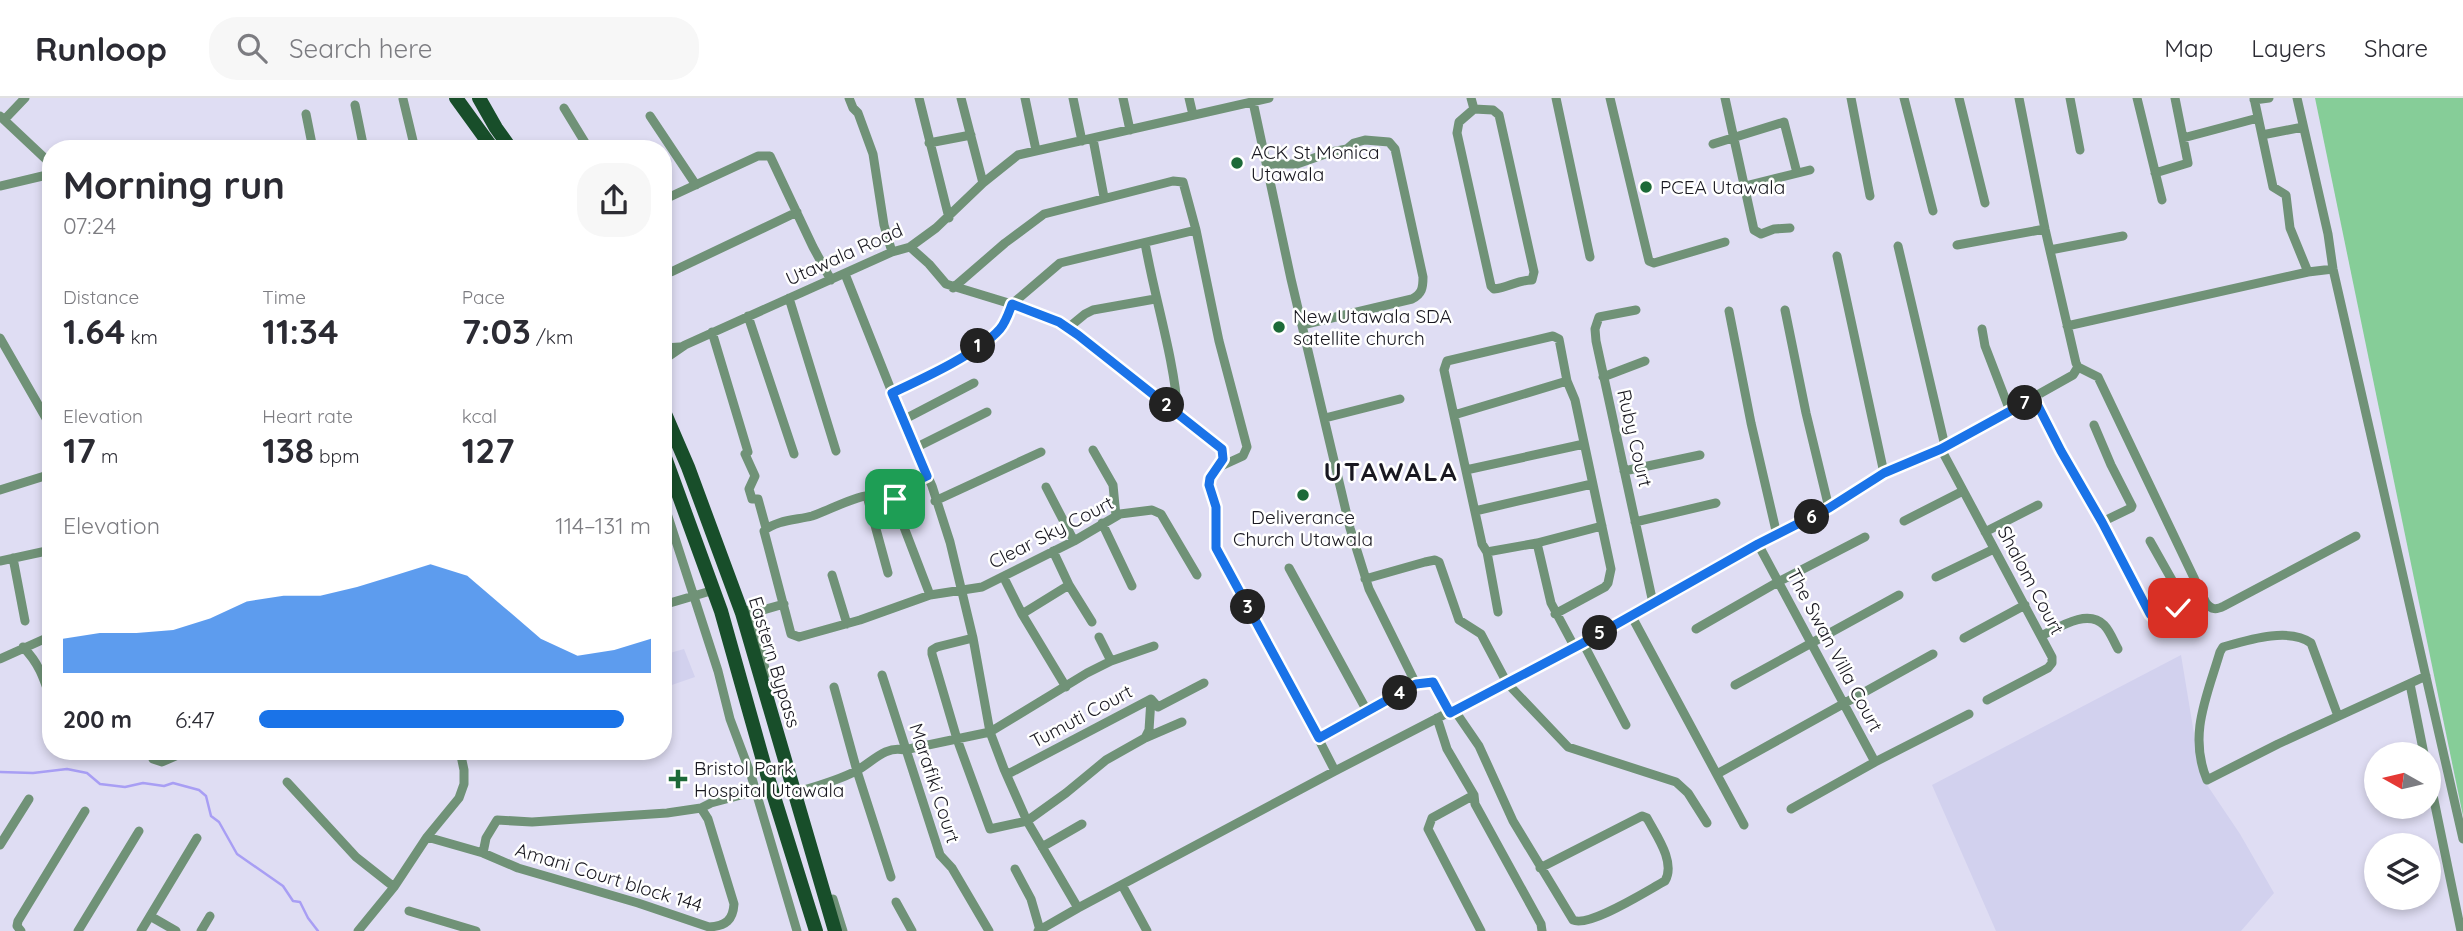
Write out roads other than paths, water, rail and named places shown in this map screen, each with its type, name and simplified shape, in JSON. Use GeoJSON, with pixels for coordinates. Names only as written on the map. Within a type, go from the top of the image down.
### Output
{"type":"FeatureCollection","features":[{"type":"Feature","properties":{"kind":"main road"},"geometry":{"type":"LineString","coordinates":[[456,98],[486,140]]}},
{"type":"Feature","properties":{"kind":"main road"},"geometry":{"type":"LineString","coordinates":[[479,98],[505,140]]}},
{"type":"Feature","properties":{"kind":"main road","name":"Eastern Bypass"},"geometry":{"type":"LineString","coordinates":[[672,430],[748,612],[750,643],[797,792],[835,931]]}},
{"type":"Feature","properties":{"kind":"main road","name":"Eastern Bypass"},"geometry":{"type":"LineString","coordinates":[[672,490],[713,590],[816,931]]}},
{"type":"Feature","properties":{"kind":"main road"},"geometry":{"type":"LineString","coordinates":[[731,647],[750,643]]}},
{"type":"Feature","properties":{"kind":"street"},"geometry":{"type":"LineString","coordinates":[[25,98],[2,118],[42,156]]}},
{"type":"Feature","properties":{"kind":"street"},"geometry":{"type":"LineString","coordinates":[[849,98],[858,113],[873,154],[884,225],[892,252]]}},
{"type":"Feature","properties":{"kind":"street"},"geometry":{"type":"LineString","coordinates":[[919,98],[949,218]]}},
{"type":"Feature","properties":{"kind":"street"},"geometry":{"type":"LineString","coordinates":[[961,98],[983,183]]}},
{"type":"Feature","properties":{"kind":"street"},"geometry":{"type":"LineString","coordinates":[[1025,98],[1036,150]]}},
{"type":"Feature","properties":{"kind":"street"},"geometry":{"type":"LineString","coordinates":[[1073,98],[1082,141]]}},
{"type":"Feature","properties":{"kind":"street"},"geometry":{"type":"LineString","coordinates":[[1123,98],[1130,130]]}},
{"type":"Feature","properties":{"kind":"street"},"geometry":{"type":"LineString","coordinates":[[1189,98],[1193,115]]}},
{"type":"Feature","properties":{"kind":"street","name":"Utawala Road"},"geometry":{"type":"LineString","coordinates":[[672,355],[682,346],[712,332],[892,252],[910,247],[949,218],[983,183],[1018,155],[1267,98]]}},
{"type":"Feature","properties":{"kind":"street"},"geometry":{"type":"LineString","coordinates":[[1471,98],[1474,108]]}},
{"type":"Feature","properties":{"kind":"street"},"geometry":{"type":"LineString","coordinates":[[1556,98],[1590,257]]}},
{"type":"Feature","properties":{"kind":"street"},"geometry":{"type":"LineString","coordinates":[[1610,98],[1649,261],[1666,260],[1725,242]]}},
{"type":"Feature","properties":{"kind":"street"},"geometry":{"type":"LineString","coordinates":[[1725,98],[1754,230],[1757,234],[1790,228]]}},
{"type":"Feature","properties":{"kind":"street"},"geometry":{"type":"LineString","coordinates":[[1851,98],[1870,196]]}},
{"type":"Feature","properties":{"kind":"street"},"geometry":{"type":"LineString","coordinates":[[1904,98],[1933,211]]}},
{"type":"Feature","properties":{"kind":"street"},"geometry":{"type":"LineString","coordinates":[[1959,98],[1985,203]]}},
{"type":"Feature","properties":{"kind":"street"},"geometry":{"type":"LineString","coordinates":[[1015,869],[1031,899],[1039,931],[1335,771],[1578,645],[1758,544],[1829,508],[1884,473],[1943,448],[2073,375],[2078,367],[2045,229],[2019,98]]}},
{"type":"Feature","properties":{"kind":"street"},"geometry":{"type":"LineString","coordinates":[[2070,98],[2080,150]]}},
{"type":"Feature","properties":{"kind":"street"},"geometry":{"type":"LineString","coordinates":[[2137,98],[2162,200]]}},
{"type":"Feature","properties":{"kind":"street"},"geometry":{"type":"LineString","coordinates":[[2155,173],[2188,163],[2175,98]]}},
{"type":"Feature","properties":{"kind":"street"},"geometry":{"type":"LineString","coordinates":[[2269,98],[2254,99],[2273,187],[2286,195],[2291,228],[2308,272]]}},
{"type":"Feature","properties":{"kind":"street"},"geometry":{"type":"LineString","coordinates":[[2297,98],[2328,234],[2333,269],[2463,839]]}},
{"type":"Feature","properties":{"kind":"street"},"geometry":{"type":"LineString","coordinates":[[404,99],[413,140]]}},
{"type":"Feature","properties":{"kind":"street"},"geometry":{"type":"LineString","coordinates":[[1253,102],[1350,528],[1365,579],[1416,684]]}},
{"type":"Feature","properties":{"kind":"street"},"geometry":{"type":"LineString","coordinates":[[355,105],[363,140]]}},
{"type":"Feature","properties":{"kind":"street"},"geometry":{"type":"LineString","coordinates":[[564,108],[584,140]]}},
{"type":"Feature","properties":{"kind":"street"},"geometry":{"type":"LineString","coordinates":[[1474,108],[1493,110],[1499,115],[1534,272],[1532,280],[1522,280],[1506,288],[1494,289],[1491,286],[1457,133],[1459,122],[1474,108]]}},
{"type":"Feature","properties":{"kind":"street"},"geometry":{"type":"LineString","coordinates":[[306,114],[311,140]]}},
{"type":"Feature","properties":{"kind":"street"},"geometry":{"type":"LineString","coordinates":[[650,116],[666,140]]}},
{"type":"Feature","properties":{"kind":"street"},"geometry":{"type":"LineString","coordinates":[[2183,138],[2258,118]]}},
{"type":"Feature","properties":{"kind":"street"},"geometry":{"type":"LineString","coordinates":[[1713,144],[1784,122],[1797,173]]}},
{"type":"Feature","properties":{"kind":"street"},"geometry":{"type":"LineString","coordinates":[[2262,135],[2303,127]]}},
{"type":"Feature","properties":{"kind":"street"},"geometry":{"type":"LineString","coordinates":[[929,143],[971,135]]}},
{"type":"Feature","properties":{"kind":"street"},"geometry":{"type":"LineString","coordinates":[[1093,139],[1104,197]]}},
{"type":"Feature","properties":{"kind":"street"},"geometry":{"type":"LineString","coordinates":[[1266,164],[1297,164],[1347,149],[1354,143],[1366,140],[1389,142],[1395,149],[1423,277],[1422,291],[1412,299],[1302,325]]}},
{"type":"Feature","properties":{"kind":"street"},"geometry":{"type":"LineString","coordinates":[[672,149],[696,185]]}},
{"type":"Feature","properties":{"kind":"street"},"geometry":{"type":"LineString","coordinates":[[672,196],[766,154],[770,156],[831,280]]}},
{"type":"Feature","properties":{"kind":"street"},"geometry":{"type":"LineString","coordinates":[[1745,186],[1810,170]]}},
{"type":"Feature","properties":{"kind":"street"},"geometry":{"type":"LineString","coordinates":[[0,186],[42,176]]}},
{"type":"Feature","properties":{"kind":"street"},"geometry":{"type":"LineString","coordinates":[[953,288],[1037,218],[1065,207],[1179,180],[1185,186],[1219,341],[1247,447],[1243,456],[1217,467]]}},
{"type":"Feature","properties":{"kind":"street"},"geometry":{"type":"LineString","coordinates":[[672,272],[797,212]]}},
{"type":"Feature","properties":{"kind":"street"},"geometry":{"type":"LineString","coordinates":[[1957,244],[2045,229]]}},
{"type":"Feature","properties":{"kind":"street"},"geometry":{"type":"LineString","coordinates":[[892,393],[982,343],[1001,328],[1012,304],[1060,263],[1196,230]]}},
{"type":"Feature","properties":{"kind":"street"},"geometry":{"type":"LineString","coordinates":[[2050,250],[2123,236]]}},
{"type":"Feature","properties":{"kind":"street"},"geometry":{"type":"LineString","coordinates":[[1145,243],[1155,299],[1172,365],[1178,414]]}},
{"type":"Feature","properties":{"kind":"street","name":"Shalom Court"},"geometry":{"type":"LineString","coordinates":[[1898,246],[1943,448],[1963,491],[2052,657],[2048,668],[1987,700]]}},
{"type":"Feature","properties":{"kind":"street"},"geometry":{"type":"LineString","coordinates":[[910,247],[953,288],[1012,304],[1059,322],[1222,449],[1223,459],[1210,478],[1209,485],[1216,507],[1216,548],[1335,771]]}},
{"type":"Feature","properties":{"kind":"street"},"geometry":{"type":"LineString","coordinates":[[1837,257],[1884,473]]}},
{"type":"Feature","properties":{"kind":"street"},"geometry":{"type":"LineString","coordinates":[[2067,326],[2308,272],[2333,269]]}},
{"type":"Feature","properties":{"kind":"street"},"geometry":{"type":"LineString","coordinates":[[845,274],[927,476],[950,542],[973,638],[990,732],[1027,821],[1078,908]]}},
{"type":"Feature","properties":{"kind":"street"},"geometry":{"type":"LineString","coordinates":[[789,298],[836,451]]}},
{"type":"Feature","properties":{"kind":"street"},"geometry":{"type":"LineString","coordinates":[[1068,328],[1093,310],[1155,299]]}},
{"type":"Feature","properties":{"kind":"street","name":"Ruby Court"},"geometry":{"type":"LineString","coordinates":[[1636,310],[1599,317],[1595,329],[1603,377],[1653,603]]}},
{"type":"Feature","properties":{"kind":"street"},"geometry":{"type":"LineString","coordinates":[[1785,310],[1829,508]]}},
{"type":"Feature","properties":{"kind":"street"},"geometry":{"type":"LineString","coordinates":[[1729,311],[1777,535]]}},
{"type":"Feature","properties":{"kind":"street"},"geometry":{"type":"LineString","coordinates":[[748,316],[794,454]]}},
{"type":"Feature","properties":{"kind":"street"},"geometry":{"type":"LineString","coordinates":[[1982,328],[1985,346],[2010,411]]}},
{"type":"Feature","properties":{"kind":"street"},"geometry":{"type":"LineString","coordinates":[[712,332],[748,452],[745,454],[755,476],[749,489],[752,499],[758,499],[766,528],[765,538],[784,604],[748,612],[797,792],[843,931]]}},
{"type":"Feature","properties":{"kind":"street"},"geometry":{"type":"LineString","coordinates":[[1498,612],[1445,365],[1451,360],[1556,337],[1559,339],[1567,382],[1574,400],[1611,569],[1608,583],[1555,614]]}},
{"type":"Feature","properties":{"kind":"street"},"geometry":{"type":"LineString","coordinates":[[0,338],[42,411]]}},
{"type":"Feature","properties":{"kind":"street"},"geometry":{"type":"LineString","coordinates":[[672,347],[682,346]]}},
{"type":"Feature","properties":{"kind":"street"},"geometry":{"type":"LineString","coordinates":[[1603,377],[1645,361]]}},
{"type":"Feature","properties":{"kind":"street"},"geometry":{"type":"LineString","coordinates":[[2078,367],[2098,377],[2181,553],[2211,608],[2224,606],[2356,536]]}},
{"type":"Feature","properties":{"kind":"street"},"geometry":{"type":"LineString","coordinates":[[1454,415],[1567,382]]}},
{"type":"Feature","properties":{"kind":"street"},"geometry":{"type":"LineString","coordinates":[[903,420],[974,383]]}},
{"type":"Feature","properties":{"kind":"street"},"geometry":{"type":"LineString","coordinates":[[2034,398],[2153,617],[2178,608],[2181,601],[2150,541]]}},
{"type":"Feature","properties":{"kind":"street"},"geometry":{"type":"LineString","coordinates":[[1325,418],[1400,399]]}},
{"type":"Feature","properties":{"kind":"street"},"geometry":{"type":"LineString","coordinates":[[915,448],[987,412]]}},
{"type":"Feature","properties":{"kind":"street"},"geometry":{"type":"LineString","coordinates":[[2094,425],[2110,465],[2132,506],[2102,522]]}},
{"type":"Feature","properties":{"kind":"street"},"geometry":{"type":"LineString","coordinates":[[1466,470],[1584,444]]}},
{"type":"Feature","properties":{"kind":"street"},"geometry":{"type":"LineString","coordinates":[[1093,450],[1113,485],[1115,516]]}},
{"type":"Feature","properties":{"kind":"street"},"geometry":{"type":"LineString","coordinates":[[936,501],[1041,452]]}},
{"type":"Feature","properties":{"kind":"street"},"geometry":{"type":"LineString","coordinates":[[1624,471],[1700,455]]}},
{"type":"Feature","properties":{"kind":"street"},"geometry":{"type":"LineString","coordinates":[[766,528],[867,496],[887,495],[927,476]]}},
{"type":"Feature","properties":{"kind":"street"},"geometry":{"type":"LineString","coordinates":[[0,490],[42,477]]}},
{"type":"Feature","properties":{"kind":"street"},"geometry":{"type":"LineString","coordinates":[[1475,511],[1592,484]]}},
{"type":"Feature","properties":{"kind":"street"},"geometry":{"type":"LineString","coordinates":[[1046,487],[1074,541]]}},
{"type":"Feature","properties":{"kind":"street"},"geometry":{"type":"LineString","coordinates":[[1904,521],[1963,491]]}},
{"type":"Feature","properties":{"kind":"street"},"geometry":{"type":"LineString","coordinates":[[887,495],[895,499],[930,595]]}},
{"type":"Feature","properties":{"kind":"street"},"geometry":{"type":"LineString","coordinates":[[867,496],[888,573]]}},
{"type":"Feature","properties":{"kind":"street"},"geometry":{"type":"LineString","coordinates":[[1635,522],[1716,503]]}},
{"type":"Feature","properties":{"kind":"street"},"geometry":{"type":"LineString","coordinates":[[1985,532],[2038,505]]}},
{"type":"Feature","properties":{"kind":"street","name":"Clear Sky Court"},"geometry":{"type":"LineString","coordinates":[[784,604],[791,634],[799,637],[847,624],[930,595],[982,587],[1074,541],[1115,516],[1152,510],[1161,514],[1197,575]]}},
{"type":"Feature","properties":{"kind":"street"},"geometry":{"type":"LineString","coordinates":[[1102,523],[1132,586]]}},
{"type":"Feature","properties":{"kind":"street"},"geometry":{"type":"LineString","coordinates":[[1487,552],[1537,543],[1602,526]]}},
{"type":"Feature","properties":{"kind":"street"},"geometry":{"type":"LineString","coordinates":[[672,529],[730,719],[756,791],[797,931]]}},
{"type":"Feature","properties":{"kind":"street"},"geometry":{"type":"LineString","coordinates":[[1696,629],[1865,537]]}},
{"type":"Feature","properties":{"kind":"street"},"geometry":{"type":"LineString","coordinates":[[1537,543],[1555,614],[1578,645],[1626,725]]}},
{"type":"Feature","properties":{"kind":"street","name":"The Swan Villa Court"},"geometry":{"type":"LineString","coordinates":[[1758,544],[1875,762],[1791,809]]}},
{"type":"Feature","properties":{"kind":"street"},"geometry":{"type":"LineString","coordinates":[[1936,577],[1994,549]]}},
{"type":"Feature","properties":{"kind":"street"},"geometry":{"type":"LineString","coordinates":[[1053,551],[1069,585],[1092,622]]}},
{"type":"Feature","properties":{"kind":"street"},"geometry":{"type":"LineString","coordinates":[[0,561],[42,552]]}},
{"type":"Feature","properties":{"kind":"street"},"geometry":{"type":"LineString","coordinates":[[13,558],[25,621]]}},
{"type":"Feature","properties":{"kind":"street"},"geometry":{"type":"LineString","coordinates":[[1365,579],[1425,562],[1439,562],[1459,620],[1481,634],[1507,683],[1568,747],[1676,782],[1688,793],[1707,823]]}},
{"type":"Feature","properties":{"kind":"street"},"geometry":{"type":"LineString","coordinates":[[1289,568],[1367,711]]}},
{"type":"Feature","properties":{"kind":"street"},"geometry":{"type":"LineString","coordinates":[[832,575],[847,624]]}},
{"type":"Feature","properties":{"kind":"street"},"geometry":{"type":"LineString","coordinates":[[1004,578],[1022,614],[1066,687]]}},
{"type":"Feature","properties":{"kind":"street"},"geometry":{"type":"LineString","coordinates":[[1022,614],[1069,585]]}},
{"type":"Feature","properties":{"kind":"street"},"geometry":{"type":"LineString","coordinates":[[672,602],[713,590]]}},
{"type":"Feature","properties":{"kind":"street"},"geometry":{"type":"LineString","coordinates":[[1735,685],[1899,594]]}},
{"type":"Feature","properties":{"kind":"street"},"geometry":{"type":"LineString","coordinates":[[1964,638],[2025,605]]}},
{"type":"Feature","properties":{"kind":"street"},"geometry":{"type":"LineString","coordinates":[[1631,615],[1744,825]]}},
{"type":"Feature","properties":{"kind":"street"},"geometry":{"type":"LineString","coordinates":[[2041,636],[2074,621],[2090,618],[2105,625],[2118,649]]}},
{"type":"Feature","properties":{"kind":"street"},"geometry":{"type":"LineString","coordinates":[[2338,716],[2311,643],[2306,639],[2279,635],[2223,647],[2199,725],[2199,754],[2207,780],[2426,676]]}},
{"type":"Feature","properties":{"kind":"street"},"geometry":{"type":"LineString","coordinates":[[1098,636],[1111,661]]}},
{"type":"Feature","properties":{"kind":"street"},"geometry":{"type":"LineString","coordinates":[[973,638],[932,650],[957,739],[990,829],[1027,821],[1106,760],[1182,722]]}},
{"type":"Feature","properties":{"kind":"street"},"geometry":{"type":"LineString","coordinates":[[0,659],[42,640]]}},
{"type":"Feature","properties":{"kind":"street"},"geometry":{"type":"LineString","coordinates":[[797,792],[857,771],[897,748],[905,750],[990,732],[1087,673],[1111,661],[1154,646]]}},
{"type":"Feature","properties":{"kind":"street"},"geometry":{"type":"LineString","coordinates":[[23,647],[42,672]]}},
{"type":"Feature","properties":{"kind":"street"},"geometry":{"type":"LineString","coordinates":[[1717,774],[1933,654]]}},
{"type":"Feature","properties":{"kind":"street","name":"Marafiki Court"},"geometry":{"type":"LineString","coordinates":[[882,675],[940,855],[951,868],[989,931]]}},
{"type":"Feature","properties":{"kind":"street"},"geometry":{"type":"LineString","coordinates":[[1319,738],[1416,684],[1433,682],[1479,746],[1513,821],[1540,868],[1576,923],[1613,909],[1665,881],[1670,869],[1647,818],[1642,816],[1540,868]]}},
{"type":"Feature","properties":{"kind":"street","name":"Tumuti Court"},"geometry":{"type":"LineString","coordinates":[[1008,774],[1151,699],[1158,707],[1204,683]]}},
{"type":"Feature","properties":{"kind":"street"},"geometry":{"type":"LineString","coordinates":[[2410,684],[2422,742]]}},
{"type":"Feature","properties":{"kind":"street"},"geometry":{"type":"LineString","coordinates":[[834,687],[857,771],[891,877]]}},
{"type":"Feature","properties":{"kind":"street"},"geometry":{"type":"LineString","coordinates":[[1146,738],[1151,699]]}},
{"type":"Feature","properties":{"kind":"street"},"geometry":{"type":"LineString","coordinates":[[1875,762],[1969,714]]}},
{"type":"Feature","properties":{"kind":"street"},"geometry":{"type":"LineString","coordinates":[[1437,718],[1447,749],[1474,794],[1475,804],[1541,924],[1542,931]]}},
{"type":"Feature","properties":{"kind":"street"},"geometry":{"type":"LineString","coordinates":[[358,931],[459,798],[464,784],[462,760]]}},
{"type":"Feature","properties":{"kind":"street"},"geometry":{"type":"LineString","coordinates":[[751,775],[766,771]]}},
{"type":"Feature","properties":{"kind":"street"},"geometry":{"type":"LineString","coordinates":[[287,782],[356,857],[394,887]]}},
{"type":"Feature","properties":{"kind":"street","name":"Amani Court block 144"},"geometry":{"type":"LineString","coordinates":[[483,853],[486,838],[497,820],[532,822],[617,818],[701,808],[756,791]]}},
{"type":"Feature","properties":{"kind":"street"},"geometry":{"type":"LineString","coordinates":[[1474,794],[1432,818],[1428,829],[1481,931]]}},
{"type":"Feature","properties":{"kind":"street"},"geometry":{"type":"LineString","coordinates":[[0,845],[29,799]]}},
{"type":"Feature","properties":{"kind":"street","name":"Amani Court block 144"},"geometry":{"type":"LineString","coordinates":[[427,837],[709,927],[720,927],[730,919],[734,904],[708,819],[701,808]]}},
{"type":"Feature","properties":{"kind":"street"},"geometry":{"type":"LineString","coordinates":[[21,931],[18,921],[85,811]]}},
{"type":"Feature","properties":{"kind":"street"},"geometry":{"type":"LineString","coordinates":[[2438,819],[2461,931]]}},
{"type":"Feature","properties":{"kind":"street"},"geometry":{"type":"LineString","coordinates":[[1042,847],[1082,824]]}},
{"type":"Feature","properties":{"kind":"street"},"geometry":{"type":"LineString","coordinates":[[78,931],[139,831]]}},
{"type":"Feature","properties":{"kind":"street"},"geometry":{"type":"LineString","coordinates":[[141,931],[197,838]]}},
{"type":"Feature","properties":{"kind":"street"},"geometry":{"type":"LineString","coordinates":[[1122,885],[1147,931]]}},
{"type":"Feature","properties":{"kind":"street"},"geometry":{"type":"LineString","coordinates":[[896,902],[912,931]]}},
{"type":"Feature","properties":{"kind":"street"},"geometry":{"type":"LineString","coordinates":[[409,911],[476,931]]}},
{"type":"Feature","properties":{"kind":"street"},"geometry":{"type":"LineString","coordinates":[[150,916],[176,931]]}},
{"type":"Feature","properties":{"kind":"street"},"geometry":{"type":"LineString","coordinates":[[201,931],[210,916]]}},
{"type":"Feature","properties":{"kind":"waterway"},"geometry":{"type":"LineString","coordinates":[[0,772],[33,773],[67,769],[87,773],[100,784],[125,787],[143,783],[164,786],[173,783],[199,790],[206,796],[211,816],[219,822],[237,854],[283,886],[293,901],[300,902],[318,931]]}},
{"type":"Feature","properties":{"kind":"place","name":"ACK St Monica Utawala"},"geometry":{"type":"Point","coordinates":[1237,163]}},
{"type":"Feature","properties":{"kind":"place","name":"PCEA Utawala"},"geometry":{"type":"Point","coordinates":[1646,187]}},
{"type":"Feature","properties":{"kind":"place","name":"New Utawala SDA satellite church"},"geometry":{"type":"Point","coordinates":[1279,327]}},
{"type":"Feature","properties":{"kind":"place","name":"Deliverance Church Utawala"},"geometry":{"type":"Point","coordinates":[1303,495]}},
{"type":"Feature","properties":{"kind":"place","name":"Bristol Park Hospital Utawala"},"geometry":{"type":"Point","coordinates":[678,779]}},
{"type":"Feature","properties":{"kind":"district","name":"UTAWALA"},"geometry":{"type":"Point","coordinates":[1391,472]}}]}
